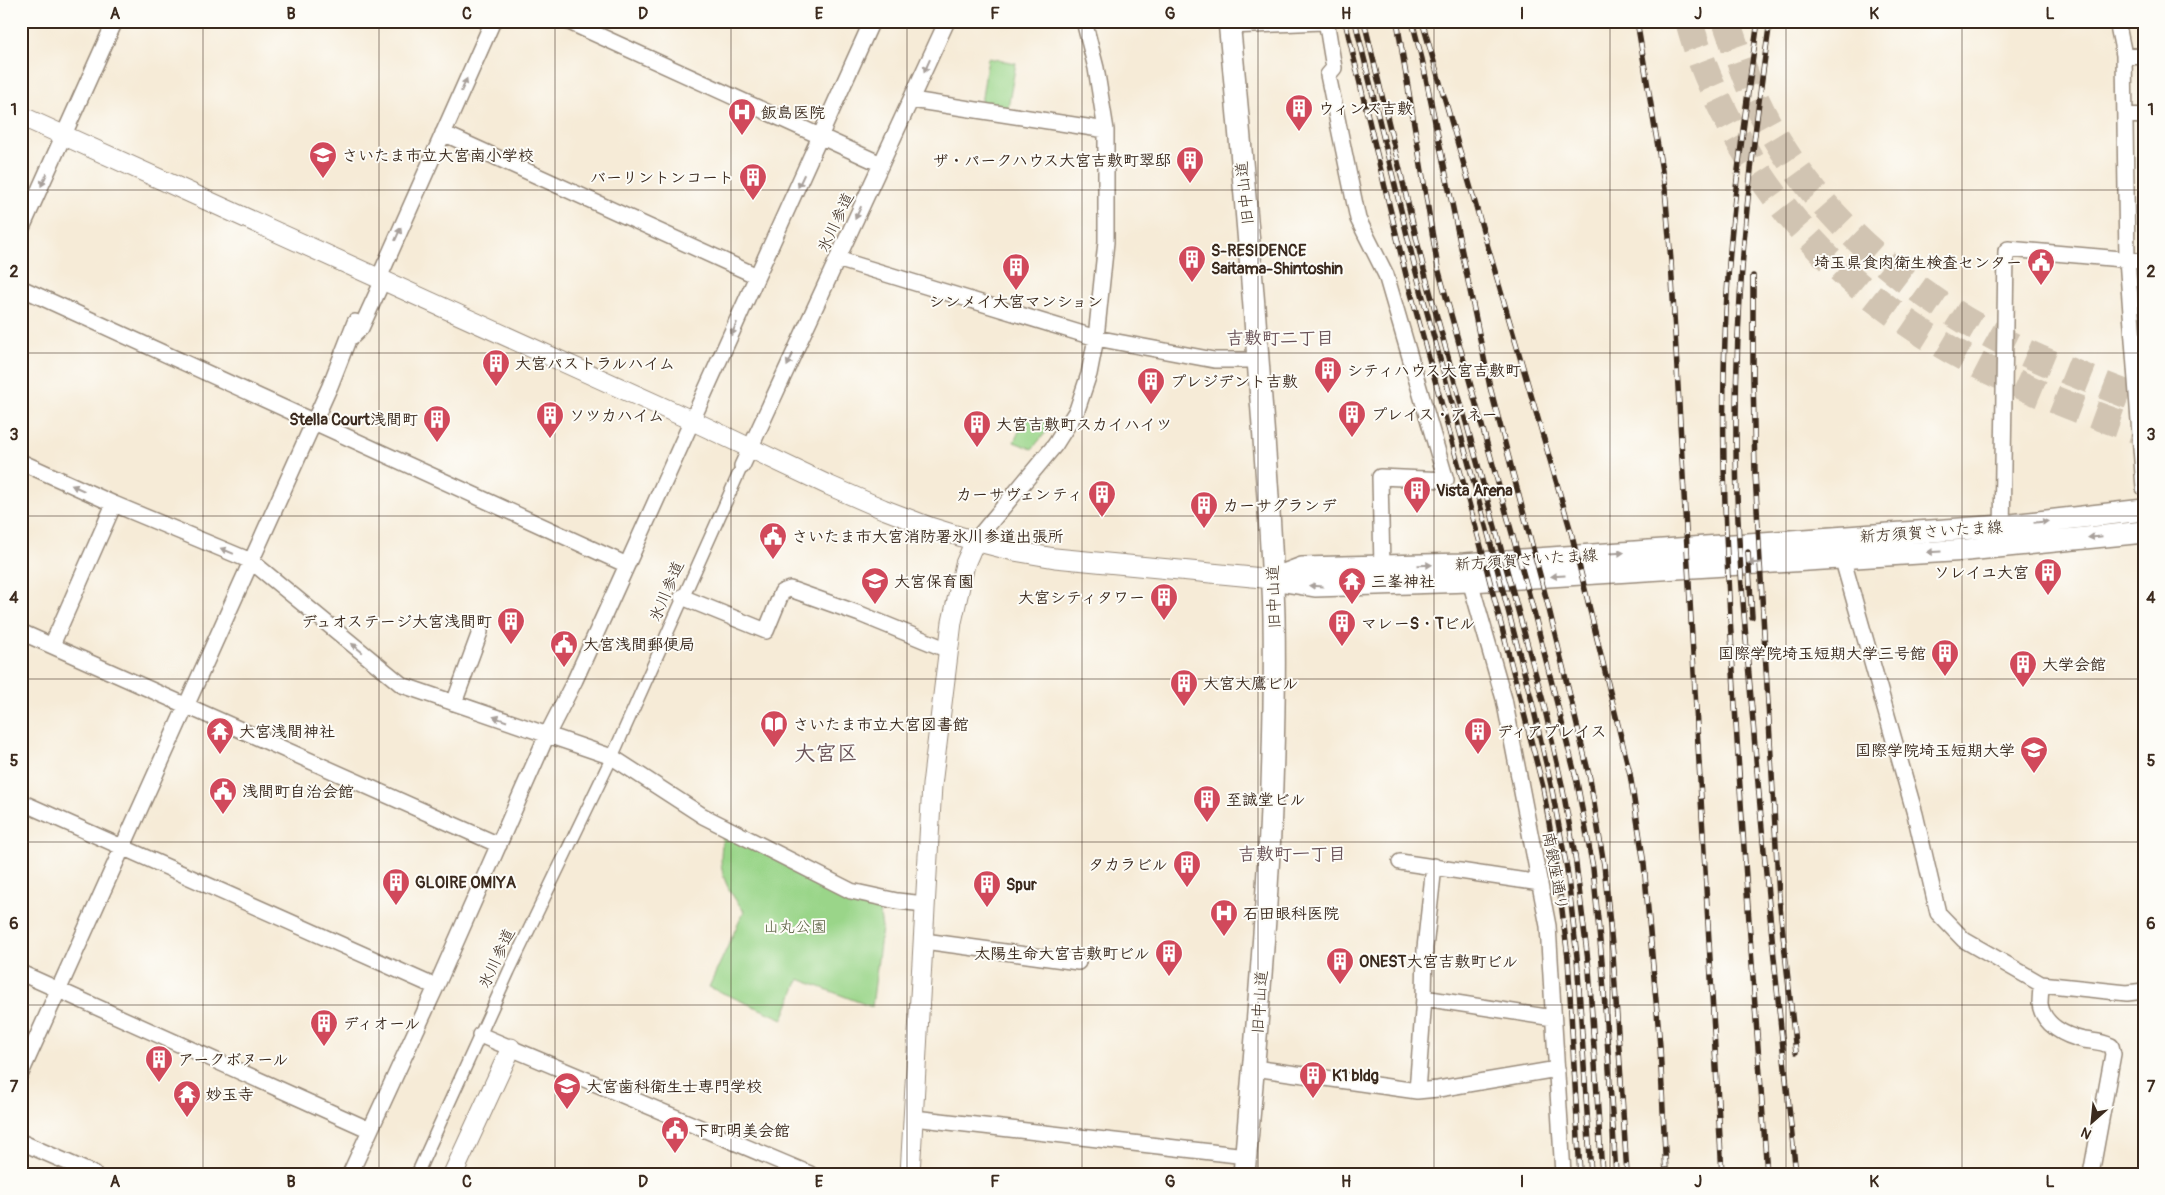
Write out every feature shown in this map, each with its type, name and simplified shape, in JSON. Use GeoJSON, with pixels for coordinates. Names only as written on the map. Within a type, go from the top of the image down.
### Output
{"type":"FeatureCollection","features":[{"type":"Feature","properties":{"kind":"main road","name":"旧中山道"},"geometry":{"type":"LineString","coordinates":[[1229,24],[1252,269],[1273,579],[1272,764],[1262,973],[1245,1165]]}},
{"type":"Feature","properties":{"kind":"main road","name":"新方須賀さいたま線"},"geometry":{"type":"LineString","coordinates":[[1273,579],[1302,568],[1464,564],[2002,526],[2144,510]]}},
{"type":"Feature","properties":{"kind":"main road","name":"新方須賀さいたま線"},"geometry":{"type":"LineString","coordinates":[[1273,579],[1315,586],[1470,581],[2002,547],[2144,532]]}},
{"type":"Feature","properties":{"kind":"street"},"geometry":{"type":"LineString","coordinates":[[21,230],[115,21]]}},
{"type":"Feature","properties":{"kind":"street"},"geometry":{"type":"LineString","coordinates":[[348,341],[361,328],[443,133],[493,21]]}},
{"type":"Feature","properties":{"kind":"street"},"geometry":{"type":"LineString","coordinates":[[567,21],[881,164]]}},
{"type":"Feature","properties":{"kind":"street"},"geometry":{"type":"LineString","coordinates":[[350,1174],[436,987],[547,735],[575,680],[628,565],[872,21]]}},
{"type":"Feature","properties":{"kind":"street","name":"氷川参道"},"geometry":{"type":"LineString","coordinates":[[416,1174],[612,757],[682,596],[947,21]]}},
{"type":"Feature","properties":{"kind":"street"},"geometry":{"type":"LineString","coordinates":[[910,1174],[932,786],[948,650],[965,564],[975,541],[1055,445],[1077,410],[1084,392],[1096,338],[1106,242],[1106,130],[1096,68],[1084,21]]}},
{"type":"Feature","properties":{"kind":"street"},"geometry":{"type":"LineString","coordinates":[[2117,21],[2124,55],[2127,259],[2144,488]]}},
{"type":"Feature","properties":{"kind":"street"},"geometry":{"type":"LineString","coordinates":[[1229,24],[1322,22],[1327,26],[1334,68],[1328,75],[1358,219],[1386,275],[1446,480],[1380,477],[1382,567]]}},
{"type":"Feature","properties":{"kind":"street"},"geometry":{"type":"LineString","coordinates":[[2124,55],[2144,57]]}},
{"type":"Feature","properties":{"kind":"street"},"geometry":{"type":"LineString","coordinates":[[912,100],[1106,130]]}},
{"type":"Feature","properties":{"kind":"street"},"geometry":{"type":"LineString","coordinates":[[2126,115],[2144,116]]}},
{"type":"Feature","properties":{"kind":"street"},"geometry":{"type":"LineString","coordinates":[[21,116],[883,509],[975,541],[1014,551],[1055,558],[1273,579]]}},
{"type":"Feature","properties":{"kind":"street"},"geometry":{"type":"LineString","coordinates":[[443,133],[757,276]]}},
{"type":"Feature","properties":{"kind":"street"},"geometry":{"type":"LineString","coordinates":[[2002,547],[2006,251],[2008,249],[2144,262]]}},
{"type":"Feature","properties":{"kind":"street"},"geometry":{"type":"LineString","coordinates":[[837,259],[1096,338],[1214,360],[1258,360]]}},
{"type":"Feature","properties":{"kind":"street"},"geometry":{"type":"LineString","coordinates":[[21,288],[314,420],[628,565]]}},
{"type":"Feature","properties":{"kind":"street"},"geometry":{"type":"LineString","coordinates":[[21,1073],[314,420],[355,322]]}},
{"type":"Feature","properties":{"kind":"street"},"geometry":{"type":"LineString","coordinates":[[21,462],[114,504],[251,561],[402,685],[612,757],[703,816],[851,891],[889,900],[925,904]]}},
{"type":"Feature","properties":{"kind":"street"},"geometry":{"type":"LineString","coordinates":[[52,645],[114,504]]}},
{"type":"Feature","properties":{"kind":"street"},"geometry":{"type":"LineString","coordinates":[[1842,557],[1915,814],[1938,913],[1964,940],[2041,984],[2127,993],[2144,991]]}},
{"type":"Feature","properties":{"kind":"street","name":"南銀座通り"},"geometry":{"type":"LineString","coordinates":[[1470,581],[1504,699],[1548,926],[1563,1174]]}},
{"type":"Feature","properties":{"kind":"street"},"geometry":{"type":"LineString","coordinates":[[682,596],[766,631],[782,592],[790,589],[860,614],[948,650]]}},
{"type":"Feature","properties":{"kind":"street"},"geometry":{"type":"LineString","coordinates":[[21,632],[498,845]]}},
{"type":"Feature","properties":{"kind":"street"},"geometry":{"type":"LineString","coordinates":[[454,703],[480,632]]}},
{"type":"Feature","properties":{"kind":"street"},"geometry":{"type":"LineString","coordinates":[[21,802],[436,987]]}},
{"type":"Feature","properties":{"kind":"street"},"geometry":{"type":"LineString","coordinates":[[1400,862],[1540,883]]}},
{"type":"Feature","properties":{"kind":"street"},"geometry":{"type":"LineString","coordinates":[[1417,1091],[1424,998],[1425,948],[1434,866]]}},
{"type":"Feature","properties":{"kind":"street"},"geometry":{"type":"LineString","coordinates":[[924,941],[1078,962]]}},
{"type":"Feature","properties":{"kind":"street"},"geometry":{"type":"LineString","coordinates":[[21,973],[370,1130]]}},
{"type":"Feature","properties":{"kind":"street"},"geometry":{"type":"LineString","coordinates":[[2041,984],[2040,1005],[2047,1021],[2062,1033],[2084,1040],[2099,1040],[2111,1046],[2113,1054],[2091,1174]]}},
{"type":"Feature","properties":{"kind":"street"},"geometry":{"type":"LineString","coordinates":[[1424,998],[1553,1018]]}},
{"type":"Feature","properties":{"kind":"street"},"geometry":{"type":"LineString","coordinates":[[480,1035],[810,1174]]}},
{"type":"Feature","properties":{"kind":"street"},"geometry":{"type":"LineString","coordinates":[[453,1174],[511,1048]]}},
{"type":"Feature","properties":{"kind":"street"},"geometry":{"type":"LineString","coordinates":[[1254,1068],[1417,1091],[1557,1068]]}},
{"type":"Feature","properties":{"kind":"street"},"geometry":{"type":"LineString","coordinates":[[914,1118],[1245,1165]]}},
{"type":"Feature","properties":{"kind":"street"},"geometry":{"type":"LineString","coordinates":[[21,1142],[94,1174]]}},
{"type":"Feature","properties":{"kind":"green space"},"geometry":{"type":"Polygon","coordinates":[[[988,58],[1016,63],[1008,108],[981,104],[988,58]]]}},
{"type":"Feature","properties":{"kind":"green space"},"geometry":{"type":"Polygon","coordinates":[[[1026,416],[1052,425],[1032,449],[1014,442],[1026,416]]]}},
{"type":"Feature","properties":{"kind":"green space","name":"山丸公園"},"geometry":{"type":"Polygon","coordinates":[[[724,833],[879,909],[882,928],[872,1007],[799,979],[783,1019],[709,987],[744,911],[731,892],[723,875],[721,856],[724,833]]]}},
{"type":"Feature","properties":{"kind":"tunnel"},"geometry":{"type":"LineString","coordinates":[[1689,21],[1700,57],[1715,92],[1731,126],[1750,159],[1787,212],[1828,257],[1873,297],[1921,332],[1973,362],[2027,388],[2144,432]]}},
{"type":"Feature","properties":{"kind":"tunnel"},"geometry":{"type":"LineString","coordinates":[[1726,21],[1750,87],[1776,138],[1802,177],[1833,214],[1866,247],[1903,278],[1942,306],[1982,330],[2039,359],[2144,401]]}},
{"type":"Feature","properties":{"kind":"railway"},"geometry":{"type":"LineString","coordinates":[[1345,21],[1406,275],[1480,543],[1543,787],[1557,870],[1568,958],[1580,1174]]}},
{"type":"Feature","properties":{"kind":"railway"},"geometry":{"type":"LineString","coordinates":[[1355,21],[1416,272],[1490,541],[1532,702],[1551,785],[1567,869],[1577,957],[1591,1174]]}},
{"type":"Feature","properties":{"kind":"railway"},"geometry":{"type":"LineString","coordinates":[[1364,21],[1424,270],[1543,701],[1562,785],[1575,856],[1589,969],[1602,1174]]}},
{"type":"Feature","properties":{"kind":"railway"},"geometry":{"type":"LineString","coordinates":[[1397,21],[1438,268],[1532,605],[1577,782],[1593,868],[1602,962],[1616,1174]]}},
{"type":"Feature","properties":{"kind":"railway"},"geometry":{"type":"LineString","coordinates":[[1412,21],[1422,59],[1490,387],[1548,605],[1590,779],[1604,865],[1613,955],[1627,1174]]}},
{"type":"Feature","properties":{"kind":"railway"},"geometry":{"type":"LineString","coordinates":[[1422,21],[1571,532],[1630,774],[1644,864],[1660,1046],[1666,1174]]}},
{"type":"Feature","properties":{"kind":"railway"},"geometry":{"type":"LineString","coordinates":[[1637,21],[1665,189],[1671,261],[1722,1174]]}},
{"type":"Feature","properties":{"kind":"railway"},"geometry":{"type":"LineString","coordinates":[[1758,21],[1729,259],[1724,378],[1724,456],[1726,535],[1736,717],[1767,1174]]}},
{"type":"Feature","properties":{"kind":"railway"},"geometry":{"type":"LineString","coordinates":[[1770,21],[1750,177],[1741,281],[1736,386],[1736,474],[1742,580],[1758,779],[1796,1174]]}},
{"type":"Feature","properties":{"kind":"railway"},"geometry":{"type":"LineString","coordinates":[[1753,276],[1755,473],[1779,898],[1796,1052]]}},
{"type":"Feature","properties":{"kind":"railway"},"geometry":{"type":"LineString","coordinates":[[1748,552],[1752,617]]}},
{"type":"Feature","properties":{"kind":"place","name":"ウィンズ吉敷"},"geometry":{"type":"Point","coordinates":[1299,132]}},
{"type":"Feature","properties":{"kind":"place","name":"飯島医院"},"geometry":{"type":"Point","coordinates":[742,136]}},
{"type":"Feature","properties":{"kind":"place","name":"さいたま市立大宮南小学校"},"geometry":{"type":"Point","coordinates":[323,179]}},
{"type":"Feature","properties":{"kind":"place","name":"ザ・パークハウス大宮吉敷町翠邸"},"geometry":{"type":"Point","coordinates":[1190,184]}},
{"type":"Feature","properties":{"kind":"place","name":"バーリントンコート"},"geometry":{"type":"Point","coordinates":[753,201]}},
{"type":"Feature","properties":{"kind":"place","name":"S-RESIDENCE Saitama-Shintoshin"},"geometry":{"type":"Point","coordinates":[1192,283]}},
{"type":"Feature","properties":{"kind":"place","name":"埼玉県食肉衛生検査センター"},"geometry":{"type":"Point","coordinates":[2041,286]}},
{"type":"Feature","properties":{"kind":"place","name":"シンメイ大宮マンション"},"geometry":{"type":"Point","coordinates":[1016,291]}},
{"type":"Feature","properties":{"kind":"place","name":"大宮パストラルハイム"},"geometry":{"type":"Point","coordinates":[496,387]}},
{"type":"Feature","properties":{"kind":"place","name":"シティハウス大宮吉敷町"},"geometry":{"type":"Point","coordinates":[1328,394]}},
{"type":"Feature","properties":{"kind":"place","name":"プレジデント吉敷"},"geometry":{"type":"Point","coordinates":[1151,405]}},
{"type":"Feature","properties":{"kind":"place","name":"プレイス・アネー"},"geometry":{"type":"Point","coordinates":[1352,438]}},
{"type":"Feature","properties":{"kind":"place","name":"ソツカハイム"},"geometry":{"type":"Point","coordinates":[550,439]}},
{"type":"Feature","properties":{"kind":"place","name":"Stella Court浅間町"},"geometry":{"type":"Point","coordinates":[437,443]}},
{"type":"Feature","properties":{"kind":"place","name":"大宮吉敷町スカイハイツ"},"geometry":{"type":"Point","coordinates":[977,448]}},
{"type":"Feature","properties":{"kind":"place","name":"Vista Arena"},"geometry":{"type":"Point","coordinates":[1417,514]}},
{"type":"Feature","properties":{"kind":"place","name":"カーサヴェンティ"},"geometry":{"type":"Point","coordinates":[1102,518]}},
{"type":"Feature","properties":{"kind":"place","name":"カーサグランデ"},"geometry":{"type":"Point","coordinates":[1204,529]}},
{"type":"Feature","properties":{"kind":"place","name":"さいたま市大宮消防署氷川参道出張所"},"geometry":{"type":"Point","coordinates":[773,560]}},
{"type":"Feature","properties":{"kind":"place","name":"ソレイユ大宮"},"geometry":{"type":"Point","coordinates":[2048,596]}},
{"type":"Feature","properties":{"kind":"place","name":"大宮保育園"},"geometry":{"type":"Point","coordinates":[875,605]}},
{"type":"Feature","properties":{"kind":"place","name":"三峯神社"},"geometry":{"type":"Point","coordinates":[1352,605]}},
{"type":"Feature","properties":{"kind":"place","name":"大宮シティタワー"},"geometry":{"type":"Point","coordinates":[1164,621]}},
{"type":"Feature","properties":{"kind":"place","name":"デュオステージ大宮浅間町"},"geometry":{"type":"Point","coordinates":[511,645]}},
{"type":"Feature","properties":{"kind":"place","name":"マレーS・Tビル"},"geometry":{"type":"Point","coordinates":[1342,647]}},
{"type":"Feature","properties":{"kind":"place","name":"大宮浅間郵便局"},"geometry":{"type":"Point","coordinates":[564,668]}},
{"type":"Feature","properties":{"kind":"place","name":"国際学院埼玉短期大学三号館"},"geometry":{"type":"Point","coordinates":[1945,677]}},
{"type":"Feature","properties":{"kind":"place","name":"大学会館"},"geometry":{"type":"Point","coordinates":[2023,688]}},
{"type":"Feature","properties":{"kind":"place","name":"大宮大鷹ビル"},"geometry":{"type":"Point","coordinates":[1184,707]}},
{"type":"Feature","properties":{"kind":"place","name":"さいたま市立大宮図書館"},"geometry":{"type":"Point","coordinates":[774,748]}},
{"type":"Feature","properties":{"kind":"place","name":"大宮浅間神社"},"geometry":{"type":"Point","coordinates":[220,755]}},
{"type":"Feature","properties":{"kind":"place","name":"ディアプレイス"},"geometry":{"type":"Point","coordinates":[1478,755]}},
{"type":"Feature","properties":{"kind":"place","name":"国際学院埼玉短期大学"},"geometry":{"type":"Point","coordinates":[2034,774]}},
{"type":"Feature","properties":{"kind":"place","name":"浅間町自治会館"},"geometry":{"type":"Point","coordinates":[223,815]}},
{"type":"Feature","properties":{"kind":"place","name":"至誠堂ビル"},"geometry":{"type":"Point","coordinates":[1207,823]}},
{"type":"Feature","properties":{"kind":"place","name":"タカラビル"},"geometry":{"type":"Point","coordinates":[1187,888]}},
{"type":"Feature","properties":{"kind":"place","name":"GLOIRE OMIYA"},"geometry":{"type":"Point","coordinates":[396,906]}},
{"type":"Feature","properties":{"kind":"place","name":"Spur"},"geometry":{"type":"Point","coordinates":[987,908]}},
{"type":"Feature","properties":{"kind":"place","name":"石田眼科医院"},"geometry":{"type":"Point","coordinates":[1224,937]}},
{"type":"Feature","properties":{"kind":"place","name":"太陽生命大宮吉敷町ビル"},"geometry":{"type":"Point","coordinates":[1169,977]}},
{"type":"Feature","properties":{"kind":"place","name":"ONEST大宮吉敷町ビル"},"geometry":{"type":"Point","coordinates":[1340,985]}},
{"type":"Feature","properties":{"kind":"place","name":"ディオール"},"geometry":{"type":"Point","coordinates":[324,1047]}},
{"type":"Feature","properties":{"kind":"place","name":"アークボヌール"},"geometry":{"type":"Point","coordinates":[159,1083]}},
{"type":"Feature","properties":{"kind":"place","name":"K1 bldg"},"geometry":{"type":"Point","coordinates":[1313,1099]}},
{"type":"Feature","properties":{"kind":"place","name":"大宮歯科衛生士専門学校"},"geometry":{"type":"Point","coordinates":[567,1110]}},
{"type":"Feature","properties":{"kind":"place","name":"妙玉寺"},"geometry":{"type":"Point","coordinates":[187,1118]}},
{"type":"Feature","properties":{"kind":"place","name":"下町明美会館"},"geometry":{"type":"Point","coordinates":[675,1154]}},
{"type":"Feature","properties":{"kind":"district","name":"吉敷町二丁目"},"geometry":{"type":"Point","coordinates":[1280,338]}},
{"type":"Feature","properties":{"kind":"district","name":"大宮区"},"geometry":{"type":"Point","coordinates":[826,753]}},
{"type":"Feature","properties":{"kind":"district","name":"吉敷町一丁目"},"geometry":{"type":"Point","coordinates":[1292,854]}}]}
